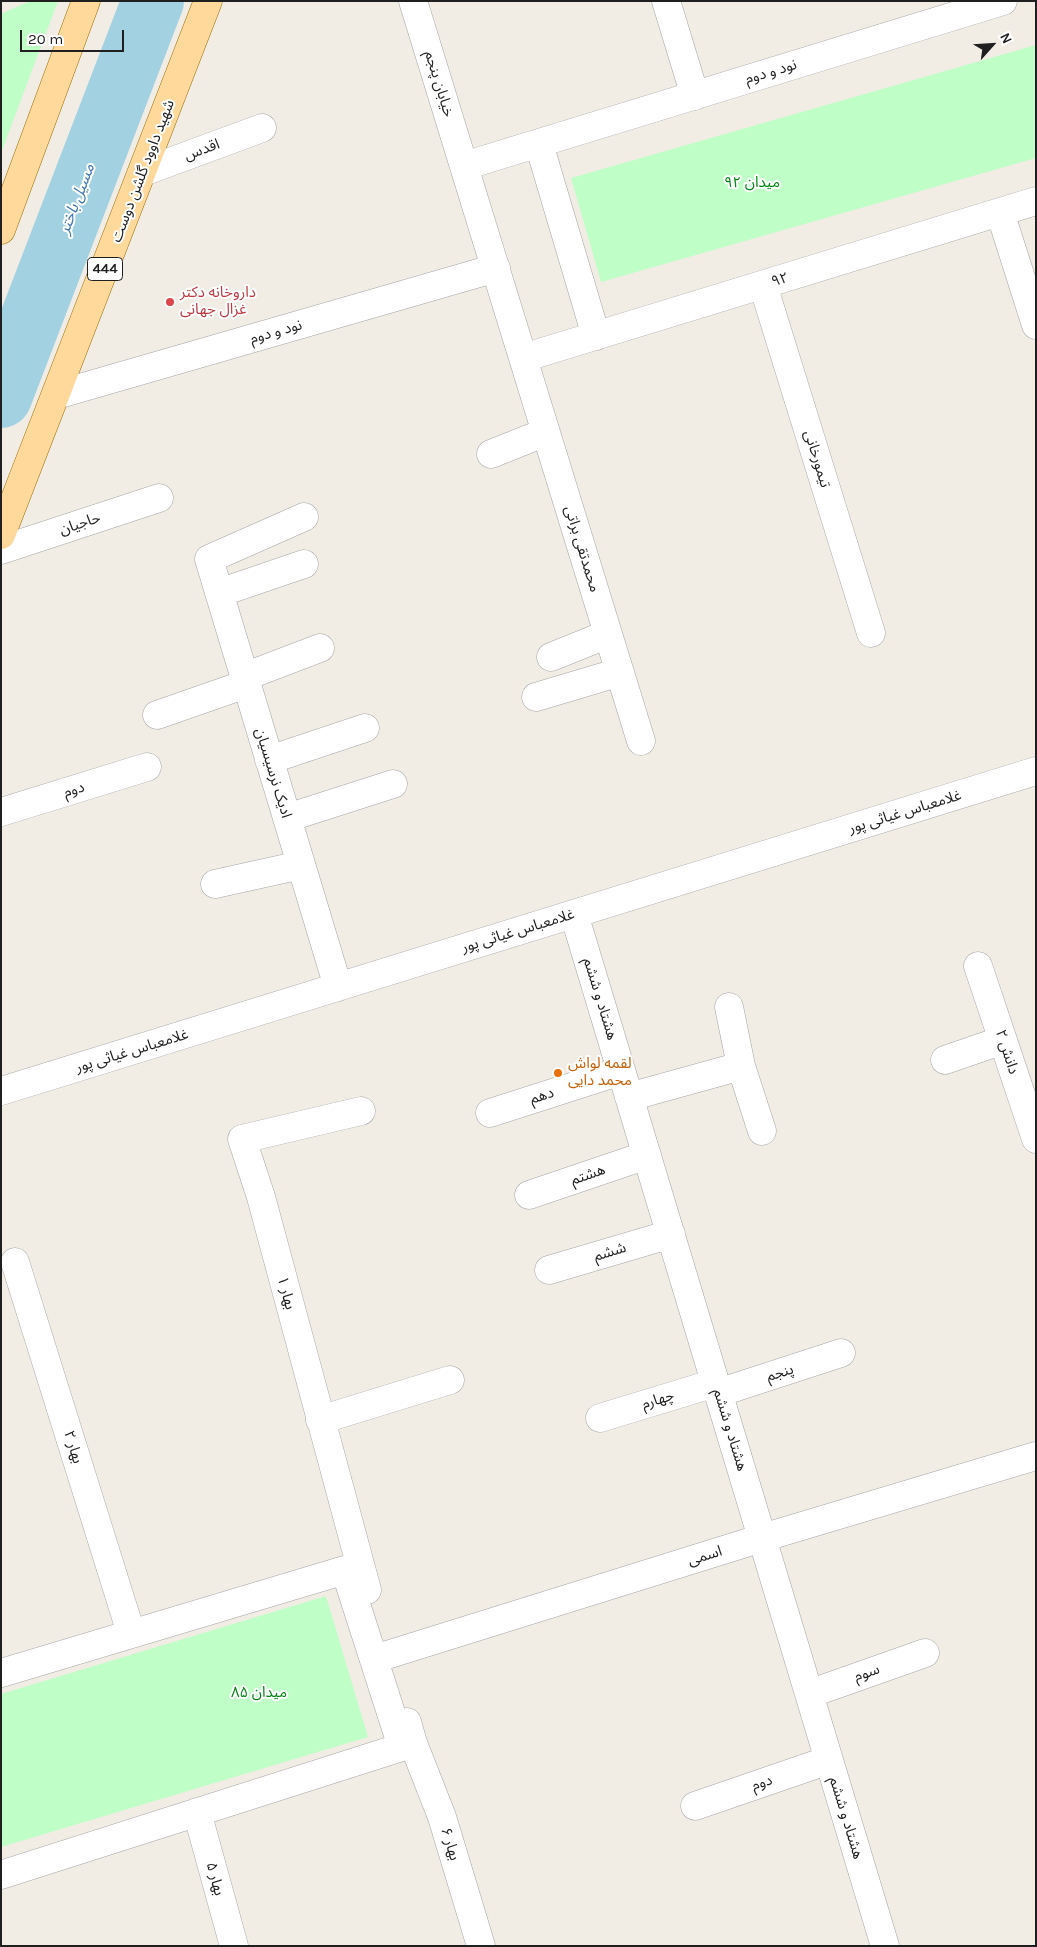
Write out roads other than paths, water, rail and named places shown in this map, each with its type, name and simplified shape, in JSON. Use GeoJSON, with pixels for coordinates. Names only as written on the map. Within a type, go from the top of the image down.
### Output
{"type":"FeatureCollection","features":[{"type":"Feature","properties":{"kind":"main road"},"geometry":{"type":"LineString","coordinates":[[1,230],[86,1]]}},
{"type":"Feature","properties":{"kind":"main road","name":"شهید داوود گلشن دوست"},"geometry":{"type":"LineString","coordinates":[[1,535],[208,1]]}},
{"type":"Feature","properties":{"kind":"street","name":"خیابان پنجم"},"geometry":{"type":"LineString","coordinates":[[413,1],[464,166]]}},
{"type":"Feature","properties":{"kind":"street"},"geometry":{"type":"LineString","coordinates":[[666,1],[695,96]]}},
{"type":"Feature","properties":{"kind":"street","name":"نود و دوم"},"geometry":{"type":"LineString","coordinates":[[464,166],[695,96],[942,10],[1003,1]]}},
{"type":"Feature","properties":{"kind":"street","name":"اقدس"},"geometry":{"type":"LineString","coordinates":[[142,172],[262,128]]}},
{"type":"Feature","properties":{"kind":"street"},"geometry":{"type":"LineString","coordinates":[[539,144],[596,336]]}},
{"type":"Feature","properties":{"kind":"street"},"geometry":{"type":"LineString","coordinates":[[464,166],[524,358]]}},
{"type":"Feature","properties":{"kind":"street","name":"۹۲"},"geometry":{"type":"LineString","coordinates":[[524,358],[1036,201]]}},
{"type":"Feature","properties":{"kind":"street"},"geometry":{"type":"LineString","coordinates":[[1000,212],[1036,325]]}},
{"type":"Feature","properties":{"kind":"street","name":"نود و دوم"},"geometry":{"type":"LineString","coordinates":[[56,395],[496,268]]}},
{"type":"Feature","properties":{"kind":"street","name":"تیمورخانی"},"geometry":{"type":"LineString","coordinates":[[763,285],[871,633]]}},
{"type":"Feature","properties":{"kind":"street","name":"محمدتقی براتی"},"geometry":{"type":"LineString","coordinates":[[524,358],[641,741]]}},
{"type":"Feature","properties":{"kind":"street"},"geometry":{"type":"LineString","coordinates":[[491,454],[546,432]]}},
{"type":"Feature","properties":{"kind":"street","name":"حاجیان"},"geometry":{"type":"LineString","coordinates":[[1,550],[159,498]]}},
{"type":"Feature","properties":{"kind":"street","name":"ادیک نرسیسیان"},"geometry":{"type":"LineString","coordinates":[[304,517],[209,559],[338,987]]}},
{"type":"Feature","properties":{"kind":"street"},"geometry":{"type":"LineString","coordinates":[[219,593],[304,564]]}},
{"type":"Feature","properties":{"kind":"street"},"geometry":{"type":"LineString","coordinates":[[551,657],[608,634]]}},
{"type":"Feature","properties":{"kind":"street"},"geometry":{"type":"LineString","coordinates":[[157,715],[245,681],[320,648]]}},
{"type":"Feature","properties":{"kind":"street"},"geometry":{"type":"LineString","coordinates":[[536,697],[620,672]]}},
{"type":"Feature","properties":{"kind":"street"},"geometry":{"type":"LineString","coordinates":[[269,760],[365,728]]}},
{"type":"Feature","properties":{"kind":"street","name":"دوم"},"geometry":{"type":"LineString","coordinates":[[1,812],[147,767]]}},
{"type":"Feature","properties":{"kind":"street","name":"غلامعباس غیاثی پور"},"geometry":{"type":"LineString","coordinates":[[1,1091],[1036,771]]}},
{"type":"Feature","properties":{"kind":"street"},"geometry":{"type":"LineString","coordinates":[[287,818],[393,784]]}},
{"type":"Feature","properties":{"kind":"street"},"geometry":{"type":"LineString","coordinates":[[215,884],[301,865]]}},
{"type":"Feature","properties":{"kind":"street","name":"هشتاد و ششم"},"geometry":{"type":"LineString","coordinates":[[574,914],[885,1946]]}},
{"type":"Feature","properties":{"kind":"street","name":"دانش ۲"},"geometry":{"type":"LineString","coordinates":[[978,966],[1036,1139]]}},
{"type":"Feature","properties":{"kind":"street"},"geometry":{"type":"LineString","coordinates":[[729,1007],[741,1066],[762,1131]]}},
{"type":"Feature","properties":{"kind":"street"},"geometry":{"type":"LineString","coordinates":[[945,1060],[1003,1040]]}},
{"type":"Feature","properties":{"kind":"street"},"geometry":{"type":"LineString","coordinates":[[629,1097],[741,1066]]}},
{"type":"Feature","properties":{"kind":"street","name":"دهم"},"geometry":{"type":"LineString","coordinates":[[490,1113],[621,1071]]}},
{"type":"Feature","properties":{"kind":"street","name":"بهار ۱"},"geometry":{"type":"LineString","coordinates":[[361,1110],[242,1139],[261,1197],[359,1566],[381,1657]]}},
{"type":"Feature","properties":{"kind":"street","name":"هشتم"},"geometry":{"type":"LineString","coordinates":[[529,1195],[647,1155]]}},
{"type":"Feature","properties":{"kind":"street","name":"ششم"},"geometry":{"type":"LineString","coordinates":[[549,1270],[671,1234]]}},
{"type":"Feature","properties":{"kind":"street","name":"بهار ۲"},"geometry":{"type":"LineString","coordinates":[[15,1262],[131,1633]]}},
{"type":"Feature","properties":{"kind":"street","name":"پنجم"},"geometry":{"type":"LineString","coordinates":[[717,1388],[841,1353]]}},
{"type":"Feature","properties":{"kind":"street"},"geometry":{"type":"LineString","coordinates":[[320,1420],[450,1380]]}},
{"type":"Feature","properties":{"kind":"street","name":"چهارم"},"geometry":{"type":"LineString","coordinates":[[600,1418],[717,1388]]}},
{"type":"Feature","properties":{"kind":"street","name":"اسمی"},"geometry":{"type":"LineString","coordinates":[[381,1657],[762,1538],[1036,1456]]}},
{"type":"Feature","properties":{"kind":"street"},"geometry":{"type":"LineString","coordinates":[[1,1673],[345,1570],[381,1657],[402,1747],[1,1875]]}},
{"type":"Feature","properties":{"kind":"street","name":"سوم"},"geometry":{"type":"LineString","coordinates":[[809,1694],[925,1652]]}},
{"type":"Feature","properties":{"kind":"street","name":"بهار ۶"},"geometry":{"type":"LineString","coordinates":[[381,1657],[442,1817],[481,1946]]}},
{"type":"Feature","properties":{"kind":"street","name":"دوم"},"geometry":{"type":"LineString","coordinates":[[695,1806],[829,1760]]}},
{"type":"Feature","properties":{"kind":"street","name":"بهار ۵"},"geometry":{"type":"LineString","coordinates":[[197,1812],[234,1946]]}},
{"type":"Feature","properties":{"kind":"waterway","name":"مسیل باختر"},"geometry":{"type":"LineString","coordinates":[[1,397],[153,1]]}},
{"type":"Feature","properties":{"kind":"place","name":"داروخانه دکتر غزال جهانی"},"geometry":{"type":"Point","coordinates":[170,302]}},
{"type":"Feature","properties":{"kind":"place","name":"لقمه لواش محمد دايى"},"geometry":{"type":"Point","coordinates":[558,1073]}},
{"type":"Feature","properties":{"kind":"park label","name":"میدان ۹۲"},"geometry":{"type":"Point","coordinates":[752,183]}},
{"type":"Feature","properties":{"kind":"park label","name":"میدان ۸۵"},"geometry":{"type":"Point","coordinates":[259,1693]}}]}
